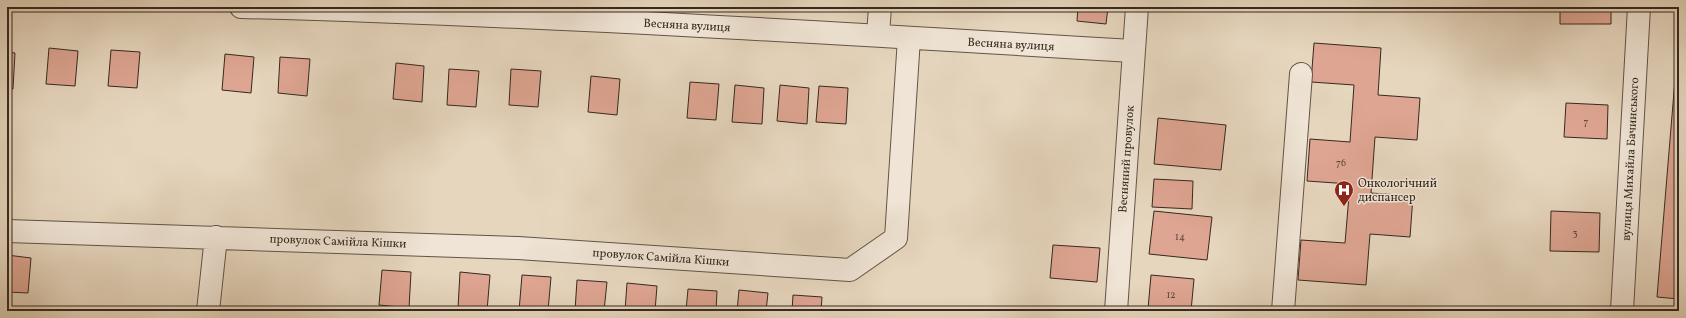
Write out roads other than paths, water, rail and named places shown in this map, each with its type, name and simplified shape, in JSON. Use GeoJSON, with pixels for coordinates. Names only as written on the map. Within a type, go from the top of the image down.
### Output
{"type":"FeatureCollection","features":[{"type":"Feature","properties":{"kind":"street","name":"Весняна вулиця"},"geometry":{"type":"LineString","coordinates":[[241,7],[623,14],[909,38],[1133,51]]}},
{"type":"Feature","properties":{"kind":"street"},"geometry":{"type":"LineString","coordinates":[[878,35],[880,7]]}},
{"type":"Feature","properties":{"kind":"street","name":"Весняний провулок"},"geometry":{"type":"LineString","coordinates":[[1116,311],[1137,7]]}},
{"type":"Feature","properties":{"kind":"street","name":"вулиця Михайла Бачинського"},"geometry":{"type":"LineString","coordinates":[[1622,311],[1639,7]]}},
{"type":"Feature","properties":{"kind":"street","name":"провулок Самійла Кішки"},"geometry":{"type":"LineString","coordinates":[[7,231],[518,248],[850,270],[896,238],[909,38]]}},
{"type":"Feature","properties":{"kind":"street"},"geometry":{"type":"LineString","coordinates":[[1284,311],[1300,74]]}},
{"type":"Feature","properties":{"kind":"street"},"geometry":{"type":"LineString","coordinates":[[208,311],[216,237]]}},
{"type":"Feature","properties":{"kind":"place","name":"Онкологічний диспансер"},"geometry":{"type":"Point","coordinates":[1344,207]}}]}
